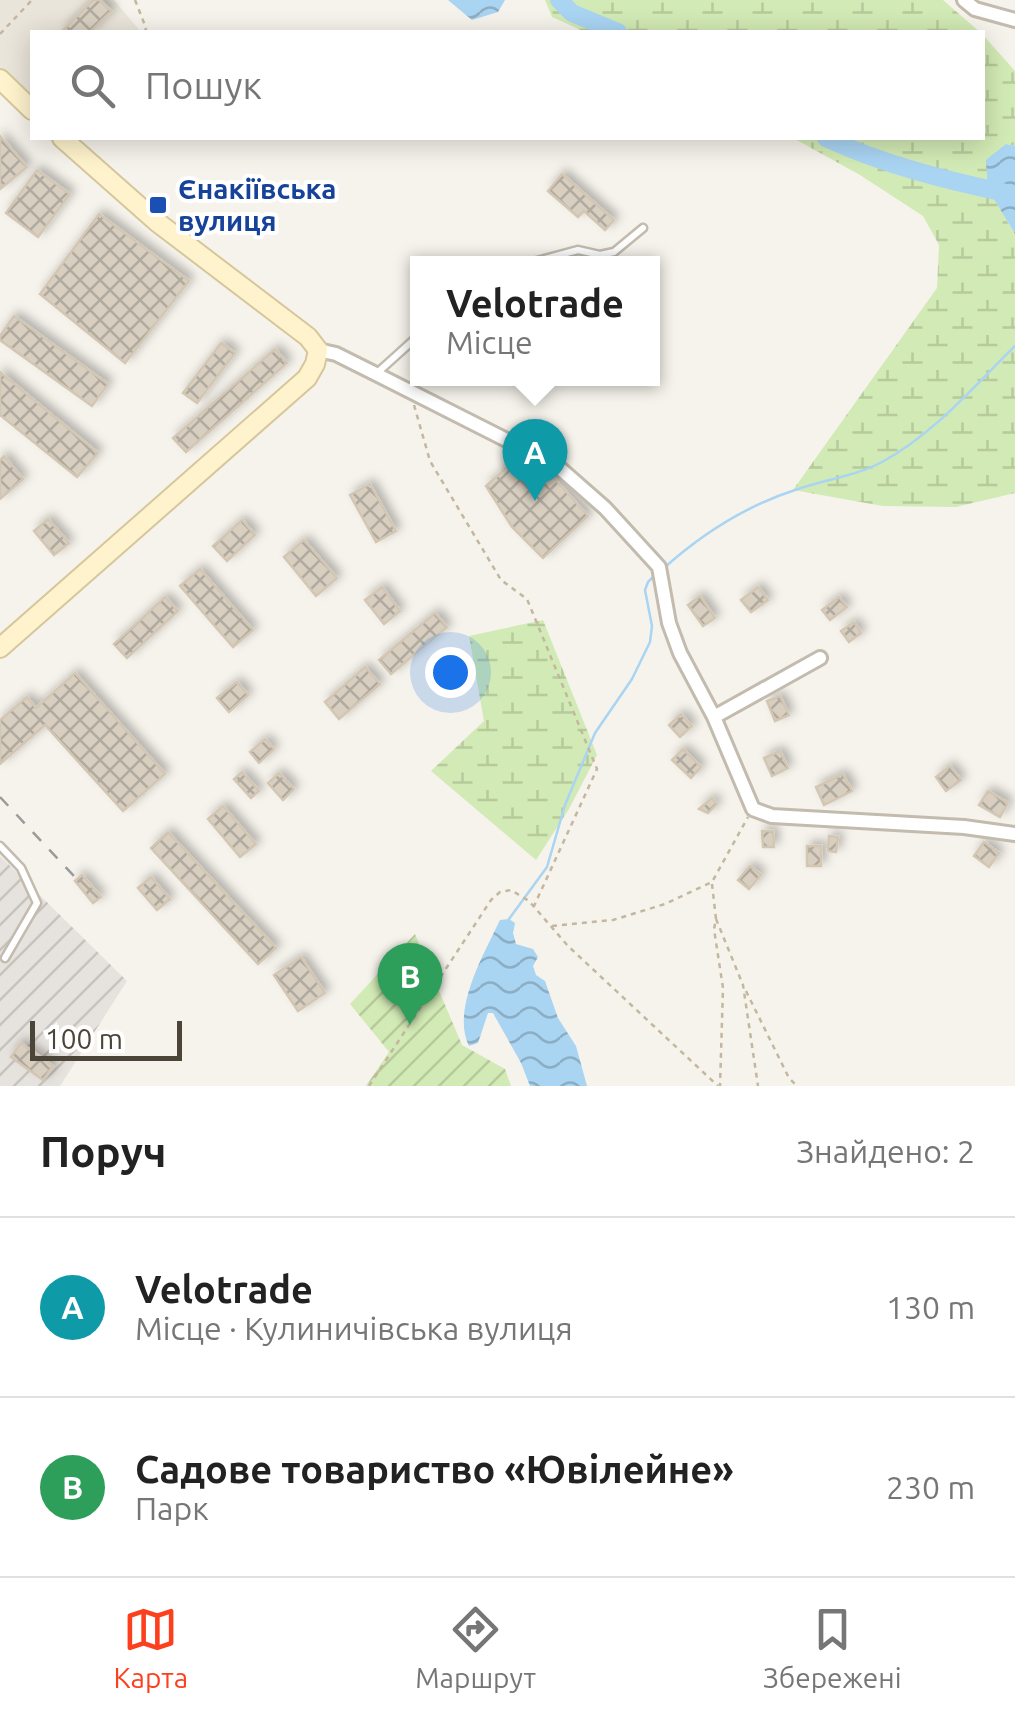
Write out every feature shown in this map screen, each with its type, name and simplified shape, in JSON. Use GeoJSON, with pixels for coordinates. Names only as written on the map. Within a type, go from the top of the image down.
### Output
{"type":"FeatureCollection","features":[{"type":"Feature","properties":{"kind":"street"},"geometry":{"type":"LineString","coordinates":[[964,0],[974,9],[1015,20]]}},
{"type":"Feature","properties":{"kind":"street"},"geometry":{"type":"LineString","coordinates":[[0,79],[30,108]]}},
{"type":"Feature","properties":{"kind":"street"},"geometry":{"type":"LineString","coordinates":[[64,140],[157,222],[308,337],[318,350],[336,354],[556,465],[605,508],[661,573],[669,623],[680,653],[714,717],[753,809],[772,816],[1015,834]]}},
{"type":"Feature","properties":{"kind":"street"},"geometry":{"type":"LineString","coordinates":[[0,648],[307,378],[318,350]]}},
{"type":"Feature","properties":{"kind":"street"},"geometry":{"type":"LineString","coordinates":[[714,717],[820,658]]}},
{"type":"Feature","properties":{"kind":"lane"},"geometry":{"type":"LineString","coordinates":[[556,256],[578,250],[600,255],[614,252],[643,228]]}},
{"type":"Feature","properties":{"kind":"lane"},"geometry":{"type":"LineString","coordinates":[[376,374],[410,343]]}},
{"type":"Feature","properties":{"kind":"lane"},"geometry":{"type":"LineString","coordinates":[[0,846],[21,868],[38,903],[4,958]]}},
{"type":"Feature","properties":{"kind":"path"},"geometry":{"type":"LineString","coordinates":[[0,34],[32,0]]}},
{"type":"Feature","properties":{"kind":"path"},"geometry":{"type":"LineString","coordinates":[[135,0],[146,30]]}},
{"type":"Feature","properties":{"kind":"path"},"geometry":{"type":"LineString","coordinates":[[410,392],[430,461],[502,580],[527,599],[597,769],[534,906]]}},
{"type":"Feature","properties":{"kind":"path"},"geometry":{"type":"LineString","coordinates":[[753,809],[712,882],[716,919],[743,985],[789,1078],[797,1086]]}},
{"type":"Feature","properties":{"kind":"path"},"geometry":{"type":"LineString","coordinates":[[550,926],[614,920],[665,904],[712,882]]}},
{"type":"Feature","properties":{"kind":"path"},"geometry":{"type":"LineString","coordinates":[[369,1086],[491,900],[500,892],[511,890],[529,900],[568,946],[719,1086]]}},
{"type":"Feature","properties":{"kind":"path"},"geometry":{"type":"LineString","coordinates":[[716,919],[723,988],[719,1086]]}},
{"type":"Feature","properties":{"kind":"path"},"geometry":{"type":"LineString","coordinates":[[743,985],[758,1086]]}},
{"type":"Feature","properties":{"kind":"shaded area"},"geometry":{"type":"Polygon","coordinates":[[[0,0],[114,0],[139,30],[30,30],[30,99],[0,67],[0,0]]]}},
{"type":"Feature","properties":{"kind":"shaded area"},"geometry":{"type":"Polygon","coordinates":[[[0,856],[127,981],[60,1086],[0,1086],[0,856]]]}},
{"type":"Feature","properties":{"kind":"green space"},"geometry":{"type":"Polygon","coordinates":[[[545,0],[943,0],[978,30],[581,30],[552,17],[545,0]]]}},
{"type":"Feature","properties":{"kind":"green space"},"geometry":{"type":"Polygon","coordinates":[[[985,37],[1015,71],[1015,146],[1006,144],[1007,221],[1015,234],[1015,493],[956,507],[883,506],[793,490],[937,288],[939,245],[923,216],[797,140],[985,140],[985,37]]]}},
{"type":"Feature","properties":{"kind":"green space"},"geometry":{"type":"Polygon","coordinates":[[[543,620],[597,755],[536,860],[431,771],[484,721],[469,636],[543,620]]]}},
{"type":"Feature","properties":{"kind":"green space"},"geometry":{"type":"Polygon","coordinates":[[[415,934],[462,1045],[505,1069],[511,1086],[366,1086],[389,1052],[350,1004],[415,934]]]}},
{"type":"Feature","properties":{"kind":"water"},"geometry":{"type":"Polygon","coordinates":[[[448,0],[505,0],[498,12],[472,20],[448,0]]]}},
{"type":"Feature","properties":{"kind":"water"},"geometry":{"type":"Polygon","coordinates":[[[1006,144],[1015,146],[1015,234],[988,189],[986,160],[1006,144]]]}},
{"type":"Feature","properties":{"kind":"water"},"geometry":{"type":"Polygon","coordinates":[[[500,920],[515,923],[516,944],[533,949],[538,957],[533,966],[536,975],[545,981],[558,1018],[576,1046],[587,1086],[530,1086],[493,1013],[488,1013],[478,1043],[469,1046],[464,1016],[472,982],[500,920]]]}},
{"type":"Feature","properties":{"kind":"building"},"geometry":{"type":"Polygon","coordinates":[[[93,0],[100,0],[111,11],[92,30],[63,30],[93,0]]]}},
{"type":"Feature","properties":{"kind":"building"},"geometry":{"type":"Polygon","coordinates":[[[0,136],[27,167],[0,189],[0,136]]]}},
{"type":"Feature","properties":{"kind":"building"},"geometry":{"type":"Polygon","coordinates":[[[37,170],[70,194],[38,237],[6,213],[37,170]]]}},
{"type":"Feature","properties":{"kind":"building"},"geometry":{"type":"Polygon","coordinates":[[[562,174],[614,220],[605,230],[584,211],[578,217],[548,191],[562,174]]]}},
{"type":"Feature","properties":{"kind":"building"},"geometry":{"type":"Polygon","coordinates":[[[99,214],[189,281],[125,363],[40,294],[99,214]]]}},
{"type":"Feature","properties":{"kind":"building"},"geometry":{"type":"Polygon","coordinates":[[[14,316],[108,384],[92,406],[0,340],[14,316]]]}},
{"type":"Feature","properties":{"kind":"building"},"geometry":{"type":"Polygon","coordinates":[[[221,343],[235,353],[197,403],[183,393],[221,343]]]}},
{"type":"Feature","properties":{"kind":"building"},"geometry":{"type":"Polygon","coordinates":[[[275,349],[287,363],[186,452],[173,438],[275,349]]]}},
{"type":"Feature","properties":{"kind":"building"},"geometry":{"type":"Polygon","coordinates":[[[0,372],[98,453],[77,477],[0,415],[0,372]]]}},
{"type":"Feature","properties":{"kind":"building"},"geometry":{"type":"Polygon","coordinates":[[[4,456],[23,479],[0,499],[0,460],[4,456]]]}},
{"type":"Feature","properties":{"kind":"building"},"geometry":{"type":"Polygon","coordinates":[[[516,459],[553,477],[588,516],[543,558],[512,527],[486,486],[516,459]]]}},
{"type":"Feature","properties":{"kind":"building"},"geometry":{"type":"Polygon","coordinates":[[[370,484],[396,531],[376,542],[350,495],[370,484]]]}},
{"type":"Feature","properties":{"kind":"building"},"geometry":{"type":"Polygon","coordinates":[[[48,519],[69,543],[54,555],[34,531],[48,519]]]}},
{"type":"Feature","properties":{"kind":"building"},"geometry":{"type":"Polygon","coordinates":[[[242,520],[255,535],[227,561],[213,546],[242,520]]]}},
{"type":"Feature","properties":{"kind":"building"},"geometry":{"type":"Polygon","coordinates":[[[304,540],[337,578],[316,596],[284,557],[304,540]]]}},
{"type":"Feature","properties":{"kind":"building"},"geometry":{"type":"Polygon","coordinates":[[[200,569],[253,630],[233,647],[180,586],[200,569]]]}},
{"type":"Feature","properties":{"kind":"building"},"geometry":{"type":"Polygon","coordinates":[[[382,587],[400,611],[384,624],[365,600],[382,587]]]}},
{"type":"Feature","properties":{"kind":"building"},"geometry":{"type":"Polygon","coordinates":[[[758,587],[768,600],[751,612],[741,600],[758,587]]]}},
{"type":"Feature","properties":{"kind":"building"},"geometry":{"type":"Polygon","coordinates":[[[700,596],[715,618],[703,626],[688,605],[700,596]]]}},
{"type":"Feature","properties":{"kind":"building"},"geometry":{"type":"Polygon","coordinates":[[[165,597],[178,611],[127,658],[114,644],[165,597]]]}},
{"type":"Feature","properties":{"kind":"building"},"geometry":{"type":"Polygon","coordinates":[[[839,597],[847,607],[830,620],[822,610],[839,597]]]}},
{"type":"Feature","properties":{"kind":"building"},"geometry":{"type":"Polygon","coordinates":[[[435,613],[447,627],[391,674],[379,660],[435,613]]]}},
{"type":"Feature","properties":{"kind":"building"},"geometry":{"type":"Polygon","coordinates":[[[854,622],[861,633],[849,642],[841,631],[854,622]]]}},
{"type":"Feature","properties":{"kind":"building"},"geometry":{"type":"Polygon","coordinates":[[[365,667],[380,684],[339,719],[325,702],[365,667]]]}},
{"type":"Feature","properties":{"kind":"building"},"geometry":{"type":"Polygon","coordinates":[[[75,673],[165,774],[123,811],[45,725],[0,764],[0,720],[27,697],[36,708],[75,673]]]}},
{"type":"Feature","properties":{"kind":"building"},"geometry":{"type":"Polygon","coordinates":[[[237,682],[248,695],[229,712],[217,698],[237,682]]]}},
{"type":"Feature","properties":{"kind":"building"},"geometry":{"type":"Polygon","coordinates":[[[780,696],[789,715],[775,721],[767,701],[780,696]]]}},
{"type":"Feature","properties":{"kind":"building"},"geometry":{"type":"Polygon","coordinates":[[[681,714],[692,726],[680,737],[669,725],[681,714]]]}},
{"type":"Feature","properties":{"kind":"building"},"geometry":{"type":"Polygon","coordinates":[[[265,739],[274,749],[259,763],[250,752],[265,739]]]}},
{"type":"Feature","properties":{"kind":"building"},"geometry":{"type":"Polygon","coordinates":[[[683,749],[701,767],[691,778],[672,760],[683,749]]]}},
{"type":"Feature","properties":{"kind":"building"},"geometry":{"type":"Polygon","coordinates":[[[780,751],[788,768],[772,776],[764,758],[780,751]]]}},
{"type":"Feature","properties":{"kind":"building"},"geometry":{"type":"Polygon","coordinates":[[[950,766],[961,780],[946,791],[936,777],[950,766]]]}},
{"type":"Feature","properties":{"kind":"building"},"geometry":{"type":"Polygon","coordinates":[[[242,772],[259,791],[251,798],[234,779],[242,772]]]}},
{"type":"Feature","properties":{"kind":"building"},"geometry":{"type":"Polygon","coordinates":[[[279,773],[294,789],[283,800],[268,783],[279,773]]]}},
{"type":"Feature","properties":{"kind":"building"},"geometry":{"type":"Polygon","coordinates":[[[843,774],[852,791],[824,805],[816,787],[843,774]]]}},
{"type":"Feature","properties":{"kind":"building"},"geometry":{"type":"Polygon","coordinates":[[[988,791],[1008,803],[1000,817],[979,805],[988,791]]]}},
{"type":"Feature","properties":{"kind":"building"},"geometry":{"type":"Polygon","coordinates":[[[712,798],[717,804],[708,813],[699,809],[712,798]]]}},
{"type":"Feature","properties":{"kind":"building"},"geometry":{"type":"Polygon","coordinates":[[[223,806],[256,844],[240,857],[208,819],[223,806]]]}},
{"type":"Feature","properties":{"kind":"building"},"geometry":{"type":"Polygon","coordinates":[[[762,831],[773,831],[774,847],[763,847],[762,831]]]}},
{"type":"Feature","properties":{"kind":"building"},"geometry":{"type":"Polygon","coordinates":[[[168,832],[276,948],[258,964],[151,848],[168,832]]]}},
{"type":"Feature","properties":{"kind":"building"},"geometry":{"type":"Polygon","coordinates":[[[829,836],[838,837],[836,852],[828,851],[829,836]]]}},
{"type":"Feature","properties":{"kind":"building"},"geometry":{"type":"Polygon","coordinates":[[[984,842],[999,853],[989,867],[974,856],[984,842]]]}},
{"type":"Feature","properties":{"kind":"building"},"geometry":{"type":"Polygon","coordinates":[[[807,846],[821,846],[821,866],[807,866],[807,846]]]}},
{"type":"Feature","properties":{"kind":"building"},"geometry":{"type":"Polygon","coordinates":[[[750,866],[761,875],[749,889],[738,880],[750,866]]]}},
{"type":"Feature","properties":{"kind":"building"},"geometry":{"type":"Polygon","coordinates":[[[82,875],[101,897],[93,903],[75,881],[82,875]]]}},
{"type":"Feature","properties":{"kind":"building"},"geometry":{"type":"Polygon","coordinates":[[[151,877],[170,899],[157,910],[138,888],[151,877]]]}},
{"type":"Feature","properties":{"kind":"building"},"geometry":{"type":"Polygon","coordinates":[[[301,957],[325,993],[298,1011],[274,975],[301,957]]]}},
{"type":"Feature","properties":{"kind":"building"},"geometry":{"type":"Polygon","coordinates":[[[21,1043],[53,1066],[43,1080],[11,1057],[21,1043]]]}},
{"type":"Feature","properties":{"kind":"waterway"},"geometry":{"type":"LineString","coordinates":[[559,0],[572,13],[613,30]]}},
{"type":"Feature","properties":{"kind":"waterway"},"geometry":{"type":"LineString","coordinates":[[831,140],[895,165],[1015,195]]}},
{"type":"Feature","properties":{"kind":"waterway"},"geometry":{"type":"LineString","coordinates":[[664,568],[742,512],[806,486],[861,471],[901,451],[953,408],[1015,346]]}},
{"type":"Feature","properties":{"kind":"waterway"},"geometry":{"type":"LineString","coordinates":[[509,919],[547,867],[565,805],[595,733],[632,679],[650,642],[652,626],[645,590],[654,576]]}},
{"type":"Feature","properties":{"kind":"railway"},"geometry":{"type":"LineString","coordinates":[[0,797],[74,876]]}},
{"type":"Feature","properties":{"kind":"place","name":"Єнакіївська вулиця"},"geometry":{"type":"Point","coordinates":[158,205]}},
{"type":"Feature","properties":{"kind":"place","name":"Velotrade"},"geometry":{"type":"Point","coordinates":[535,501]}},
{"type":"Feature","properties":{"kind":"place","name":"Садове товариство «Ювілейне»"},"geometry":{"type":"Point","coordinates":[410,1025]}}]}
